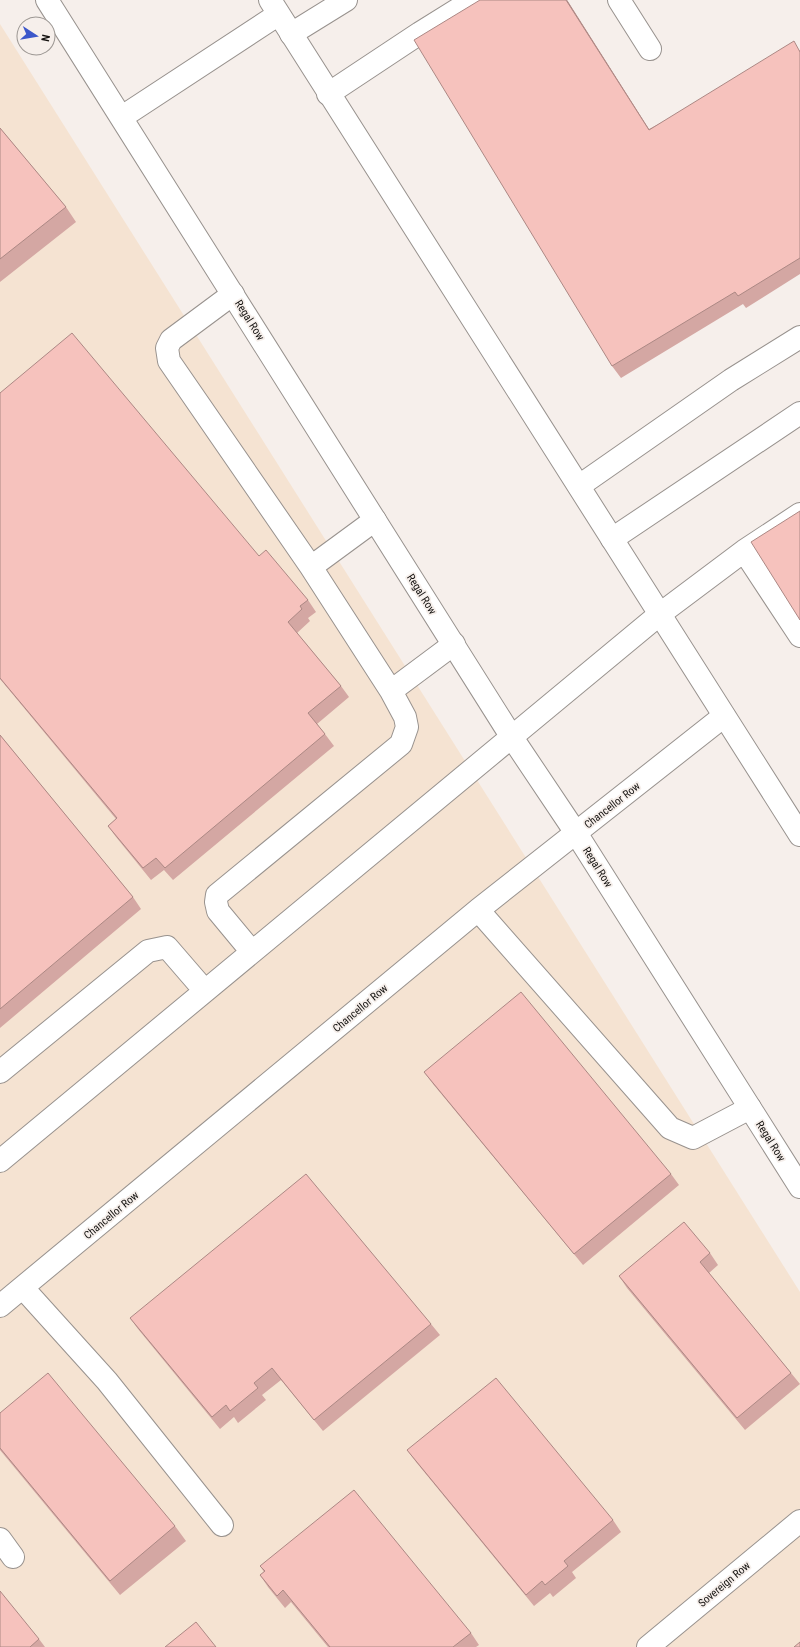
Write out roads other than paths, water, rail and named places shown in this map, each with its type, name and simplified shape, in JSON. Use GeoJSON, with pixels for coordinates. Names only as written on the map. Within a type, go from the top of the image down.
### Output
{"type":"FeatureCollection","features":[{"type":"Feature","properties":{"kind":"main road","name":"Regal Row"},"geometry":{"type":"LineString","coordinates":[[47,0],[511,736],[576,833],[800,1187]]}},
{"type":"Feature","properties":{"kind":"main road"},"geometry":{"type":"LineString","coordinates":[[291,34],[346,0]]}},
{"type":"Feature","properties":{"kind":"main road"},"geometry":{"type":"LineString","coordinates":[[328,94],[473,0]]}},
{"type":"Feature","properties":{"kind":"main road"},"geometry":{"type":"LineString","coordinates":[[619,0],[650,49]]}},
{"type":"Feature","properties":{"kind":"main road"},"geometry":{"type":"LineString","coordinates":[[122,117],[274,7],[800,835]]}},
{"type":"Feature","properties":{"kind":"main road"},"geometry":{"type":"LineString","coordinates":[[233,294],[171,340],[167,348],[169,361],[310,567],[391,691],[405,717],[407,727],[401,744],[217,895],[216,902],[218,911],[252,952]]}},
{"type":"Feature","properties":{"kind":"main road"},"geometry":{"type":"LineString","coordinates":[[579,486],[731,380],[800,337]]}},
{"type":"Feature","properties":{"kind":"main road"},"geometry":{"type":"LineString","coordinates":[[612,539],[800,413]]}},
{"type":"Feature","properties":{"kind":"main road"},"geometry":{"type":"LineString","coordinates":[[0,1161],[660,614],[744,551],[800,514]]}},
{"type":"Feature","properties":{"kind":"main road"},"geometry":{"type":"LineString","coordinates":[[310,567],[375,520]]}},
{"type":"Feature","properties":{"kind":"main road"},"geometry":{"type":"LineString","coordinates":[[744,551],[800,636]]}},
{"type":"Feature","properties":{"kind":"main road"},"geometry":{"type":"LineString","coordinates":[[391,691],[454,644]]}},
{"type":"Feature","properties":{"kind":"main road","name":"Chancellor Row"},"geometry":{"type":"LineString","coordinates":[[0,1306],[478,910],[724,716]]}},
{"type":"Feature","properties":{"kind":"main road"},"geometry":{"type":"LineString","coordinates":[[478,910],[670,1128],[693,1138],[750,1108]]}},
{"type":"Feature","properties":{"kind":"main road"},"geometry":{"type":"LineString","coordinates":[[0,1072],[148,951],[167,948],[205,990]]}},
{"type":"Feature","properties":{"kind":"main road"},"geometry":{"type":"LineString","coordinates":[[23,1288],[107,1382],[222,1525]]}},
{"type":"Feature","properties":{"kind":"main road","name":"Sovereign Row"},"geometry":{"type":"LineString","coordinates":[[648,1647],[800,1521]]}},
{"type":"Feature","properties":{"kind":"main road"},"geometry":{"type":"LineString","coordinates":[[0,1539],[14,1556]]}}]}
